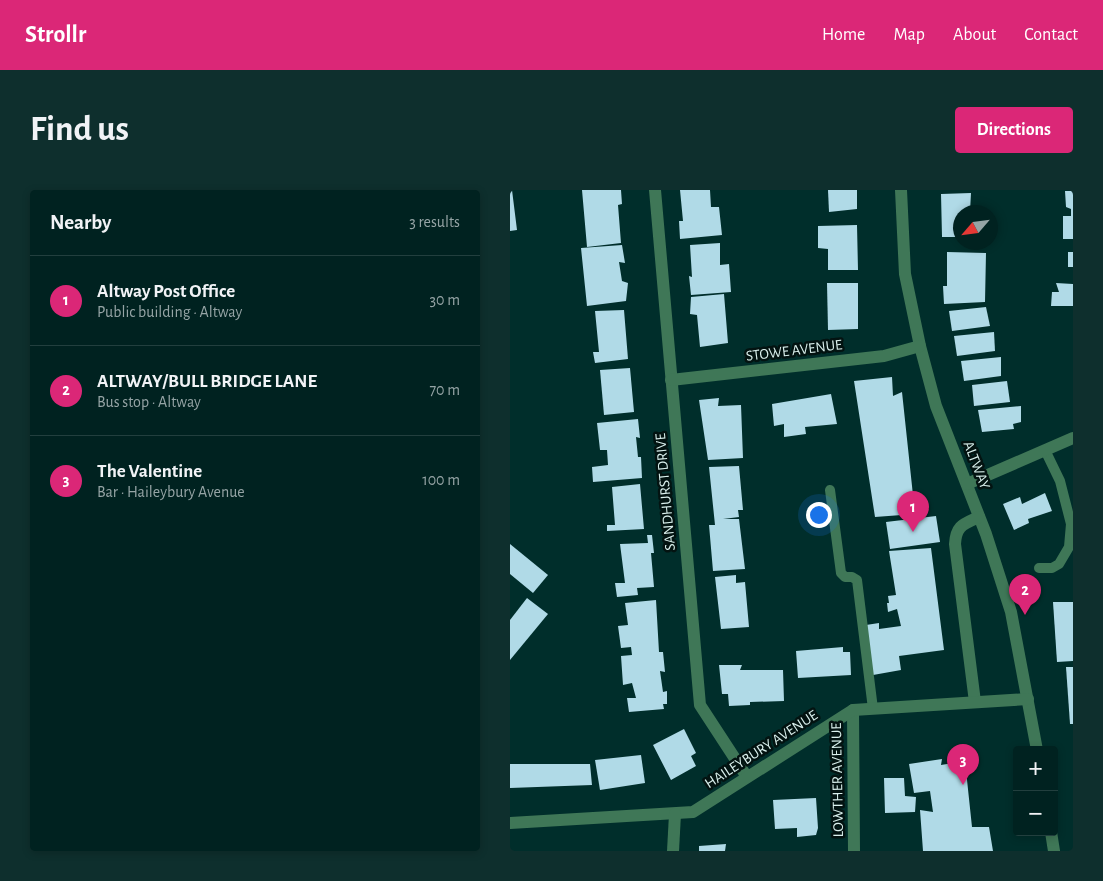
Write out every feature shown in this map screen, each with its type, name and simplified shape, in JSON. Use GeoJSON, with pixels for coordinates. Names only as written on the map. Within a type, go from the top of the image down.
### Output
{"type":"FeatureCollection","features":[{"type":"Feature","properties":{"kind":"street","name":"SANDHURST DRIVE"},"geometry":{"type":"LineString","coordinates":[[655,190],[700,705],[747,777]]}},
{"type":"Feature","properties":{"kind":"street","name":"ALTWAY"},"geometry":{"type":"LineString","coordinates":[[901,190],[905,274],[920,346],[936,406],[986,534],[1011,612],[1036,746]]}},
{"type":"Feature","properties":{"kind":"street","name":"STOWE AVENUE"},"geometry":{"type":"LineString","coordinates":[[671,380],[884,356],[920,346]]}},
{"type":"Feature","properties":{"kind":"street"},"geometry":{"type":"LineString","coordinates":[[967,484],[1073,438]]}},
{"type":"Feature","properties":{"kind":"street"},"geometry":{"type":"LineString","coordinates":[[975,702],[955,544],[956,534],[961,527],[979,518]]}},
{"type":"Feature","properties":{"kind":"street","name":"HAILEYBURY AVENUE"},"geometry":{"type":"LineString","coordinates":[[510,824],[693,812],[853,710],[1028,699]]}},
{"type":"Feature","properties":{"kind":"street","name":"LOWTHER AVENUE"},"geometry":{"type":"LineString","coordinates":[[853,710],[854,851]]}},
{"type":"Feature","properties":{"kind":"street"},"geometry":{"type":"LineString","coordinates":[[673,851],[675,814]]}},
{"type":"Feature","properties":{"kind":"street"},"geometry":{"type":"LineString","coordinates":[[1052,836],[1054,851]]}},
{"type":"Feature","properties":{"kind":"lane"},"geometry":{"type":"LineString","coordinates":[[1039,568],[1052,568],[1059,564],[1069,547],[1071,524],[1060,481],[1045,450]]}},
{"type":"Feature","properties":{"kind":"lane"},"geometry":{"type":"LineString","coordinates":[[830,490],[841,573],[845,577],[852,577],[858,580],[873,709]]}},
{"type":"Feature","properties":{"kind":"building"},"geometry":{"type":"Polygon","coordinates":[[[510,190],[512,190],[517,230],[510,231],[510,190]]]}},
{"type":"Feature","properties":{"kind":"building"},"geometry":{"type":"Polygon","coordinates":[[[582,190],[621,190],[622,204],[618,205],[621,243],[587,247],[582,190]]]}},
{"type":"Feature","properties":{"kind":"building"},"geometry":{"type":"Polygon","coordinates":[[[680,190],[710,190],[711,207],[719,207],[722,235],[680,239],[679,221],[683,221],[680,190]]]}},
{"type":"Feature","properties":{"kind":"building"},"geometry":{"type":"Polygon","coordinates":[[[828,190],[857,190],[857,209],[829,212],[828,190]]]}},
{"type":"Feature","properties":{"kind":"building"},"geometry":{"type":"Polygon","coordinates":[[[1065,191],[1073,191],[1073,239],[1063,239],[1063,216],[1071,216],[1071,209],[1066,207],[1065,191]]]}},
{"type":"Feature","properties":{"kind":"building"},"geometry":{"type":"Polygon","coordinates":[[[971,193],[970,205],[953,205],[953,237],[942,237],[941,194],[971,193]]]}},
{"type":"Feature","properties":{"kind":"building"},"geometry":{"type":"Polygon","coordinates":[[[857,225],[858,270],[828,270],[828,249],[818,248],[818,226],[857,225]]]}},
{"type":"Feature","properties":{"kind":"building"},"geometry":{"type":"Polygon","coordinates":[[[720,243],[720,265],[729,264],[731,292],[691,295],[689,276],[692,277],[690,245],[720,243]]]}},
{"type":"Feature","properties":{"kind":"building"},"geometry":{"type":"Polygon","coordinates":[[[622,245],[625,263],[619,262],[622,281],[628,283],[626,301],[587,306],[581,248],[622,245]]]}},
{"type":"Feature","properties":{"kind":"building"},"geometry":{"type":"Polygon","coordinates":[[[947,252],[986,253],[985,302],[944,304],[943,286],[947,286],[947,252]]]}},
{"type":"Feature","properties":{"kind":"building"},"geometry":{"type":"Polygon","coordinates":[[[1068,252],[1073,252],[1073,267],[1068,267],[1068,252]]]}},
{"type":"Feature","properties":{"kind":"building"},"geometry":{"type":"Polygon","coordinates":[[[827,283],[858,283],[858,329],[828,330],[827,283]]]}},
{"type":"Feature","properties":{"kind":"building"},"geometry":{"type":"Polygon","coordinates":[[[1056,283],[1073,284],[1073,306],[1051,306],[1052,292],[1059,292],[1056,283]]]}},
{"type":"Feature","properties":{"kind":"building"},"geometry":{"type":"Polygon","coordinates":[[[724,294],[728,343],[700,347],[697,315],[690,314],[691,297],[724,294]]]}},
{"type":"Feature","properties":{"kind":"building"},"geometry":{"type":"Polygon","coordinates":[[[986,307],[990,326],[952,331],[949,311],[986,307]]]}},
{"type":"Feature","properties":{"kind":"building"},"geometry":{"type":"Polygon","coordinates":[[[624,310],[628,359],[595,363],[593,352],[599,352],[595,311],[624,310]]]}},
{"type":"Feature","properties":{"kind":"building"},"geometry":{"type":"Polygon","coordinates":[[[994,332],[995,351],[957,356],[954,336],[994,332]]]}},
{"type":"Feature","properties":{"kind":"building"},"geometry":{"type":"Polygon","coordinates":[[[1001,357],[1001,376],[964,381],[961,361],[1001,357]]]}},
{"type":"Feature","properties":{"kind":"building"},"geometry":{"type":"Polygon","coordinates":[[[630,368],[634,412],[604,415],[600,370],[630,368]]]}},
{"type":"Feature","properties":{"kind":"building"},"geometry":{"type":"Polygon","coordinates":[[[892,377],[893,396],[902,392],[915,514],[875,517],[854,381],[892,377]]]}},
{"type":"Feature","properties":{"kind":"building"},"geometry":{"type":"Polygon","coordinates":[[[1007,381],[1010,402],[974,406],[972,385],[1007,381]]]}},
{"type":"Feature","properties":{"kind":"building"},"geometry":{"type":"Polygon","coordinates":[[[831,394],[837,424],[805,427],[806,434],[784,437],[784,424],[774,426],[772,404],[831,394]]]}},
{"type":"Feature","properties":{"kind":"building"},"geometry":{"type":"Polygon","coordinates":[[[719,398],[718,406],[741,405],[743,458],[708,460],[699,400],[719,398]]]}},
{"type":"Feature","properties":{"kind":"building"},"geometry":{"type":"Polygon","coordinates":[[[1021,406],[1021,422],[1013,424],[1014,429],[982,432],[978,410],[1021,406]]]}},
{"type":"Feature","properties":{"kind":"building"},"geometry":{"type":"Polygon","coordinates":[[[638,419],[640,438],[636,437],[638,457],[641,457],[642,478],[593,482],[592,467],[608,465],[607,450],[600,450],[597,423],[638,419]]]}},
{"type":"Feature","properties":{"kind":"building"},"geometry":{"type":"Polygon","coordinates":[[[739,466],[743,510],[738,510],[739,517],[723,519],[739,519],[745,569],[713,571],[709,525],[715,525],[709,467],[739,466]]]}},
{"type":"Feature","properties":{"kind":"building"},"geometry":{"type":"Polygon","coordinates":[[[640,484],[644,529],[607,531],[607,525],[615,525],[612,487],[640,484]]]}},
{"type":"Feature","properties":{"kind":"building"},"geometry":{"type":"Polygon","coordinates":[[[1045,493],[1052,511],[1028,519],[1029,523],[1014,530],[1003,504],[1020,497],[1022,504],[1045,493]]]}},
{"type":"Feature","properties":{"kind":"building"},"geometry":{"type":"Polygon","coordinates":[[[936,516],[940,542],[890,549],[886,522],[936,516]]]}},
{"type":"Feature","properties":{"kind":"building"},"geometry":{"type":"Polygon","coordinates":[[[647,535],[652,535],[654,553],[651,553],[654,587],[637,588],[638,595],[617,597],[615,583],[625,583],[620,544],[648,543],[647,535]]]}},
{"type":"Feature","properties":{"kind":"building"},"geometry":{"type":"Polygon","coordinates":[[[510,544],[548,575],[533,593],[510,574],[510,544]]]}},
{"type":"Feature","properties":{"kind":"building"},"geometry":{"type":"Polygon","coordinates":[[[931,548],[944,650],[899,656],[901,670],[873,675],[866,625],[879,623],[879,629],[901,626],[897,609],[888,612],[888,596],[896,595],[889,551],[931,548]]]}},
{"type":"Feature","properties":{"kind":"building"},"geometry":{"type":"Polygon","coordinates":[[[736,575],[736,583],[745,582],[749,627],[721,629],[715,577],[736,575]]]}},
{"type":"Feature","properties":{"kind":"building"},"geometry":{"type":"Polygon","coordinates":[[[527,598],[548,614],[510,660],[510,620],[527,598]]]}},
{"type":"Feature","properties":{"kind":"building"},"geometry":{"type":"Polygon","coordinates":[[[656,600],[659,652],[663,652],[665,672],[660,671],[663,692],[667,691],[667,704],[663,704],[664,709],[629,712],[627,698],[636,698],[632,683],[623,685],[621,656],[632,655],[631,647],[621,648],[618,626],[628,625],[625,603],[656,600]]]}},
{"type":"Feature","properties":{"kind":"building"},"geometry":{"type":"Polygon","coordinates":[[[1053,602],[1073,602],[1073,661],[1057,662],[1053,602]]]}},
{"type":"Feature","properties":{"kind":"building"},"geometry":{"type":"Polygon","coordinates":[[[843,647],[843,652],[850,652],[851,675],[798,678],[796,651],[843,647]]]}},
{"type":"Feature","properties":{"kind":"building"},"geometry":{"type":"Polygon","coordinates":[[[719,665],[742,665],[740,670],[783,670],[784,701],[750,702],[750,705],[729,706],[728,694],[722,694],[719,665]]]}},
{"type":"Feature","properties":{"kind":"building"},"geometry":{"type":"Polygon","coordinates":[[[1066,667],[1073,667],[1073,724],[1070,724],[1066,667]]]}},
{"type":"Feature","properties":{"kind":"building"},"geometry":{"type":"Polygon","coordinates":[[[684,729],[696,753],[691,756],[696,766],[671,780],[653,745],[684,729]]]}},
{"type":"Feature","properties":{"kind":"building"},"geometry":{"type":"Polygon","coordinates":[[[641,755],[645,783],[600,790],[595,760],[641,755]]]}},
{"type":"Feature","properties":{"kind":"building"},"geometry":{"type":"Polygon","coordinates":[[[942,759],[941,765],[965,761],[972,827],[989,827],[993,851],[923,851],[920,810],[933,812],[930,791],[914,793],[909,764],[942,759]]]}},
{"type":"Feature","properties":{"kind":"building"},"geometry":{"type":"Polygon","coordinates":[[[510,764],[590,764],[592,785],[510,788],[510,764]]]}},
{"type":"Feature","properties":{"kind":"building"},"geometry":{"type":"Polygon","coordinates":[[[884,778],[904,778],[905,796],[916,797],[915,812],[885,813],[884,778]]]}},
{"type":"Feature","properties":{"kind":"building"},"geometry":{"type":"Polygon","coordinates":[[[816,798],[818,828],[816,835],[797,837],[797,828],[775,829],[773,800],[816,798]]]}},
{"type":"Feature","properties":{"kind":"building"},"geometry":{"type":"Polygon","coordinates":[[[726,844],[725,851],[699,851],[699,846],[726,844]]]}},
{"type":"Feature","properties":{"kind":"place","name":"Altway Post Office"},"geometry":{"type":"Point","coordinates":[913,532]}},
{"type":"Feature","properties":{"kind":"place","name":"ALTWAY/BULL BRIDGE LANE"},"geometry":{"type":"Point","coordinates":[1025,615]}},
{"type":"Feature","properties":{"kind":"place","name":"The Valentine"},"geometry":{"type":"Point","coordinates":[963,785]}}]}
